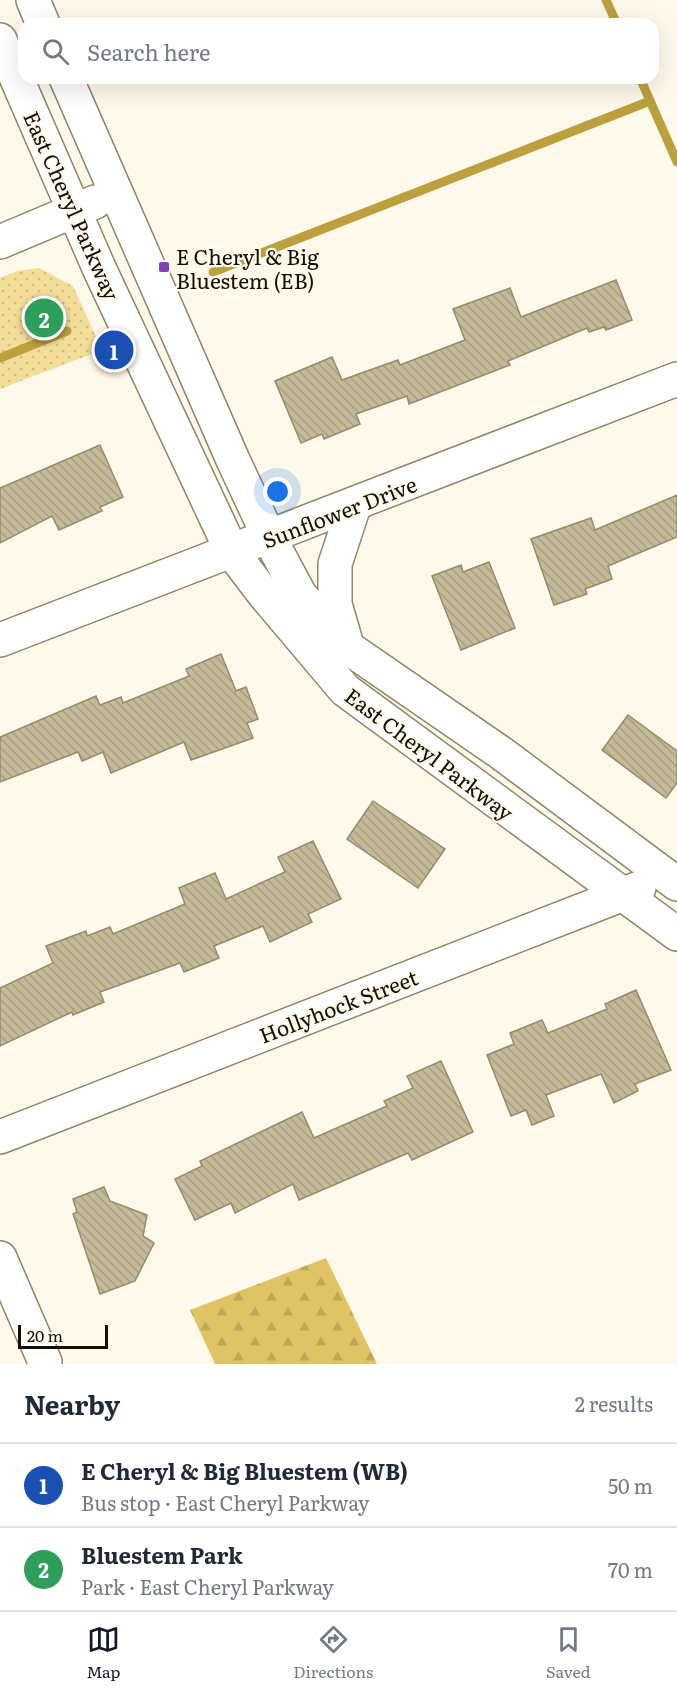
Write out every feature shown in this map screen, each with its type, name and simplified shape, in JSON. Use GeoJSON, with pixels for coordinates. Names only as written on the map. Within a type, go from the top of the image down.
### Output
{"type":"FeatureCollection","features":[{"type":"Feature","properties":{"kind":"street"},"geometry":{"type":"LineString","coordinates":[[33,0],[40,18]]}},
{"type":"Feature","properties":{"kind":"street","name":"East Cheryl Parkway"},"geometry":{"type":"LineString","coordinates":[[0,40],[18,81]]}},
{"type":"Feature","properties":{"kind":"street","name":"East Cheryl Parkway"},"geometry":{"type":"LineString","coordinates":[[19,84],[75,211],[232,552],[294,633],[345,690],[677,934]]}},
{"type":"Feature","properties":{"kind":"street","name":"East Cheryl Parkway"},"geometry":{"type":"LineString","coordinates":[[69,84],[269,537],[300,595],[347,647],[501,753],[674,879]]}},
{"type":"Feature","properties":{"kind":"street"},"geometry":{"type":"LineString","coordinates":[[0,242],[116,193]]}},
{"type":"Feature","properties":{"kind":"street","name":"Sunflower Drive"},"geometry":{"type":"LineString","coordinates":[[0,640],[354,506],[677,380]]}},
{"type":"Feature","properties":{"kind":"street"},"geometry":{"type":"LineString","coordinates":[[347,647],[335,604],[335,564],[354,506]]}},
{"type":"Feature","properties":{"kind":"street","name":"Hollyhock Street"},"geometry":{"type":"LineString","coordinates":[[0,1137],[621,894],[674,879]]}},
{"type":"Feature","properties":{"kind":"street"},"geometry":{"type":"LineString","coordinates":[[0,1258],[45,1362]]}},
{"type":"Feature","properties":{"kind":"green space"},"geometry":{"type":"Polygon","coordinates":[[[326,1258],[377,1364],[215,1364],[190,1310],[326,1258]]]}},
{"type":"Feature","properties":{"kind":"shaded area"},"geometry":{"type":"Polygon","coordinates":[[[39,268],[73,286],[102,350],[0,389],[0,278],[17,271],[39,268]]]}},
{"type":"Feature","properties":{"kind":"building"},"geometry":{"type":"Polygon","coordinates":[[[616,280],[632,320],[606,330],[604,327],[589,332],[587,328],[508,361],[510,365],[409,404],[407,396],[356,414],[360,424],[324,439],[322,434],[301,443],[275,381],[332,357],[342,380],[398,360],[400,365],[465,340],[453,309],[510,288],[521,317],[616,280]]]}},
{"type":"Feature","properties":{"kind":"building"},"geometry":{"type":"Polygon","coordinates":[[[100,445],[123,497],[100,507],[102,511],[59,530],[52,516],[0,543],[0,488],[100,445]]]}},
{"type":"Feature","properties":{"kind":"building"},"geometry":{"type":"Polygon","coordinates":[[[677,495],[677,537],[608,566],[612,579],[585,589],[587,594],[554,605],[531,539],[591,518],[595,530],[677,495]]]}},
{"type":"Feature","properties":{"kind":"building"},"geometry":{"type":"Polygon","coordinates":[[[489,562],[515,628],[461,650],[432,576],[461,565],[463,572],[489,562]]]}},
{"type":"Feature","properties":{"kind":"building"},"geometry":{"type":"Polygon","coordinates":[[[221,654],[236,691],[246,687],[258,719],[247,723],[253,738],[191,760],[184,742],[111,773],[103,752],[82,761],[78,752],[0,782],[0,737],[96,696],[100,705],[121,697],[123,703],[189,676],[186,669],[221,654]]]}},
{"type":"Feature","properties":{"kind":"building"},"geometry":{"type":"Polygon","coordinates":[[[628,715],[677,751],[677,783],[666,798],[602,750],[628,715]]]}},
{"type":"Feature","properties":{"kind":"building"},"geometry":{"type":"Polygon","coordinates":[[[373,801],[445,849],[418,888],[347,839],[373,801]]]}},
{"type":"Feature","properties":{"kind":"building"},"geometry":{"type":"Polygon","coordinates":[[[313,841],[341,899],[308,914],[312,922],[270,942],[263,926],[214,946],[219,958],[184,972],[180,963],[100,992],[104,1002],[73,1015],[72,1012],[0,1046],[0,988],[53,963],[46,946],[86,931],[87,936],[110,927],[113,934],[185,904],[179,888],[215,873],[226,899],[285,872],[278,857],[313,841]]]}},
{"type":"Feature","properties":{"kind":"building"},"geometry":{"type":"Polygon","coordinates":[[[636,990],[671,1070],[635,1084],[638,1091],[614,1103],[601,1074],[546,1095],[554,1116],[532,1125],[526,1110],[511,1116],[487,1055],[514,1044],[510,1033],[542,1020],[548,1033],[607,1009],[605,1004],[636,990]]]}},
{"type":"Feature","properties":{"kind":"building"},"geometry":{"type":"Polygon","coordinates":[[[441,1061],[473,1132],[412,1160],[408,1153],[299,1200],[293,1184],[235,1213],[231,1203],[195,1220],[175,1179],[202,1166],[200,1161],[302,1112],[314,1138],[387,1106],[384,1101],[413,1088],[407,1076],[441,1061]]]}},
{"type":"Feature","properties":{"kind":"building"},"geometry":{"type":"Polygon","coordinates":[[[104,1187],[110,1201],[147,1215],[143,1236],[154,1243],[135,1281],[100,1294],[73,1214],[77,1212],[73,1199],[104,1187]]]}},
{"type":"Feature","properties":{"kind":"waterway"},"geometry":{"type":"LineString","coordinates":[[606,0],[614,18]]}},
{"type":"Feature","properties":{"kind":"waterway"},"geometry":{"type":"LineString","coordinates":[[643,84],[677,162]]}},
{"type":"Feature","properties":{"kind":"waterway"},"geometry":{"type":"LineString","coordinates":[[213,272],[650,101]]}},
{"type":"Feature","properties":{"kind":"waterway"},"geometry":{"type":"LineString","coordinates":[[0,358],[67,331]]}},
{"type":"Feature","properties":{"kind":"place","name":"E Cheryl & Big Bluestem (EB)"},"geometry":{"type":"Point","coordinates":[164,267]}},
{"type":"Feature","properties":{"kind":"place","name":"Bluestem Park"},"geometry":{"type":"Point","coordinates":[44,318]}},
{"type":"Feature","properties":{"kind":"place","name":"E Cheryl & Big Bluestem (WB)"},"geometry":{"type":"Point","coordinates":[114,350]}}]}
